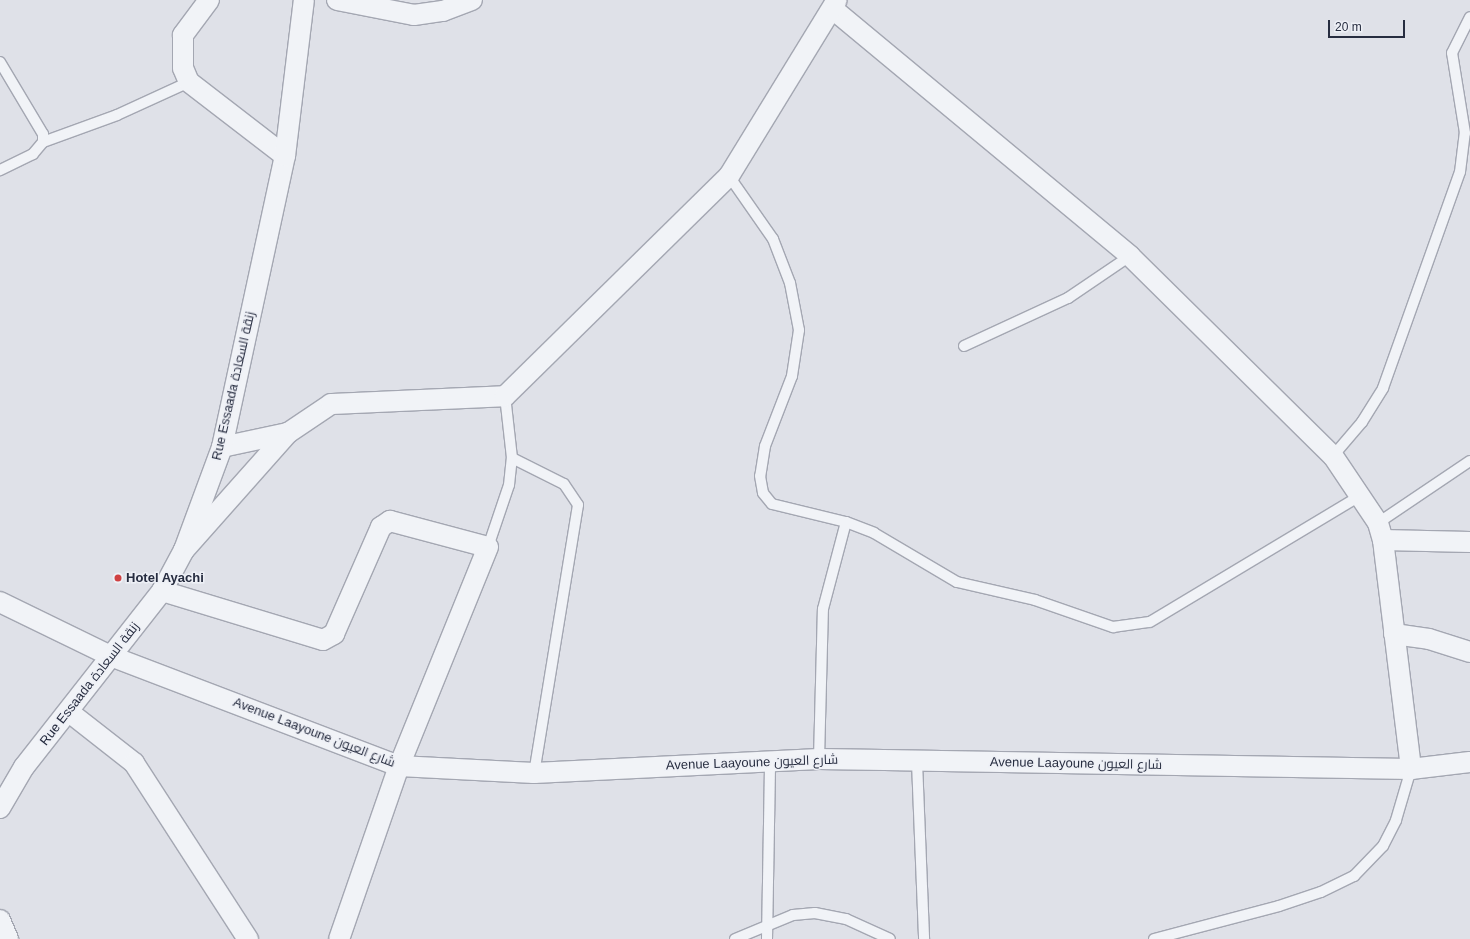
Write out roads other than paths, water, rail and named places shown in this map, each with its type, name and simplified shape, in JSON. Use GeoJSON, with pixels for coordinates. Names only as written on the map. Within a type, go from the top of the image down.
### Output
{"type":"FeatureCollection","features":[{"type":"Feature","properties":{"kind":"street"},"geometry":{"type":"LineString","coordinates":[[209,0],[183,35],[183,68],[189,82],[285,156]]}},
{"type":"Feature","properties":{"kind":"street","name":"Rue Essaada زنقة السعادة"},"geometry":{"type":"LineString","coordinates":[[0,808],[24,767],[113,657],[162,591],[184,550],[222,447],[285,156],[304,0]]}},
{"type":"Feature","properties":{"kind":"street"},"geometry":{"type":"LineString","coordinates":[[337,0],[414,15],[443,11],[472,0]]}},
{"type":"Feature","properties":{"kind":"street"},"geometry":{"type":"LineString","coordinates":[[184,550],[288,433],[331,404],[505,396],[729,176],[835,5],[1130,256],[1333,456],[1361,495],[1381,531],[1411,769]]}},
{"type":"Feature","properties":{"kind":"street"},"geometry":{"type":"LineString","coordinates":[[222,447],[288,433]]}},
{"type":"Feature","properties":{"kind":"street"},"geometry":{"type":"LineString","coordinates":[[162,591],[323,640],[334,634],[381,527],[390,522],[488,547],[399,766],[339,939]]}},
{"type":"Feature","properties":{"kind":"street"},"geometry":{"type":"LineString","coordinates":[[1381,531],[1470,542]]}},
{"type":"Feature","properties":{"kind":"street","name":"Avenue Laayoune شارع العيون"},"geometry":{"type":"LineString","coordinates":[[0,602],[113,657],[399,766],[534,773],[770,760],[819,759],[917,762],[1411,769],[1470,762]]}},
{"type":"Feature","properties":{"kind":"street"},"geometry":{"type":"LineString","coordinates":[[1394,634],[1429,639],[1470,652]]}},
{"type":"Feature","properties":{"kind":"street"},"geometry":{"type":"LineString","coordinates":[[69,712],[134,763],[248,939]]}},
{"type":"Feature","properties":{"kind":"street"},"geometry":{"type":"LineString","coordinates":[[0,920],[8,939]]}},
{"type":"Feature","properties":{"kind":"lane"},"geometry":{"type":"LineString","coordinates":[[1333,456],[1362,422],[1383,388],[1460,172],[1465,133],[1452,53],[1470,17]]}},
{"type":"Feature","properties":{"kind":"lane"},"geometry":{"type":"LineString","coordinates":[[0,62],[43,134],[43,142]]}},
{"type":"Feature","properties":{"kind":"lane"},"geometry":{"type":"LineString","coordinates":[[0,170],[33,154],[43,142],[117,115],[189,82]]}},
{"type":"Feature","properties":{"kind":"lane"},"geometry":{"type":"LineString","coordinates":[[729,176],[773,239],[790,283],[799,330],[792,376],[765,446],[760,476],[763,493],[772,504],[792,512],[846,522],[874,533],[957,582],[1035,600],[1113,627],[1128,627],[1150,622],[1361,495]]}},
{"type":"Feature","properties":{"kind":"lane"},"geometry":{"type":"LineString","coordinates":[[964,346],[1068,298],[1130,256]]}},
{"type":"Feature","properties":{"kind":"lane"},"geometry":{"type":"LineString","coordinates":[[488,547],[509,485],[512,458],[505,396]]}},
{"type":"Feature","properties":{"kind":"lane"},"geometry":{"type":"LineString","coordinates":[[512,458],[564,484],[578,505],[534,773]]}},
{"type":"Feature","properties":{"kind":"lane"},"geometry":{"type":"LineString","coordinates":[[1381,531],[1470,461]]}},
{"type":"Feature","properties":{"kind":"lane"},"geometry":{"type":"LineString","coordinates":[[819,759],[823,608],[846,522]]}},
{"type":"Feature","properties":{"kind":"lane"},"geometry":{"type":"LineString","coordinates":[[767,939],[766,924],[770,760]]}},
{"type":"Feature","properties":{"kind":"lane"},"geometry":{"type":"LineString","coordinates":[[917,762],[924,939]]}},
{"type":"Feature","properties":{"kind":"lane"},"geometry":{"type":"LineString","coordinates":[[1154,939],[1279,906],[1321,892],[1354,876],[1383,846],[1396,820],[1411,769]]}},
{"type":"Feature","properties":{"kind":"lane"},"geometry":{"type":"LineString","coordinates":[[735,939],[766,924],[793,915],[815,914],[846,919],[890,939]]}},
{"type":"Feature","properties":{"kind":"place","name":"Hotel Ayachi"},"geometry":{"type":"Point","coordinates":[118,578]}}]}
